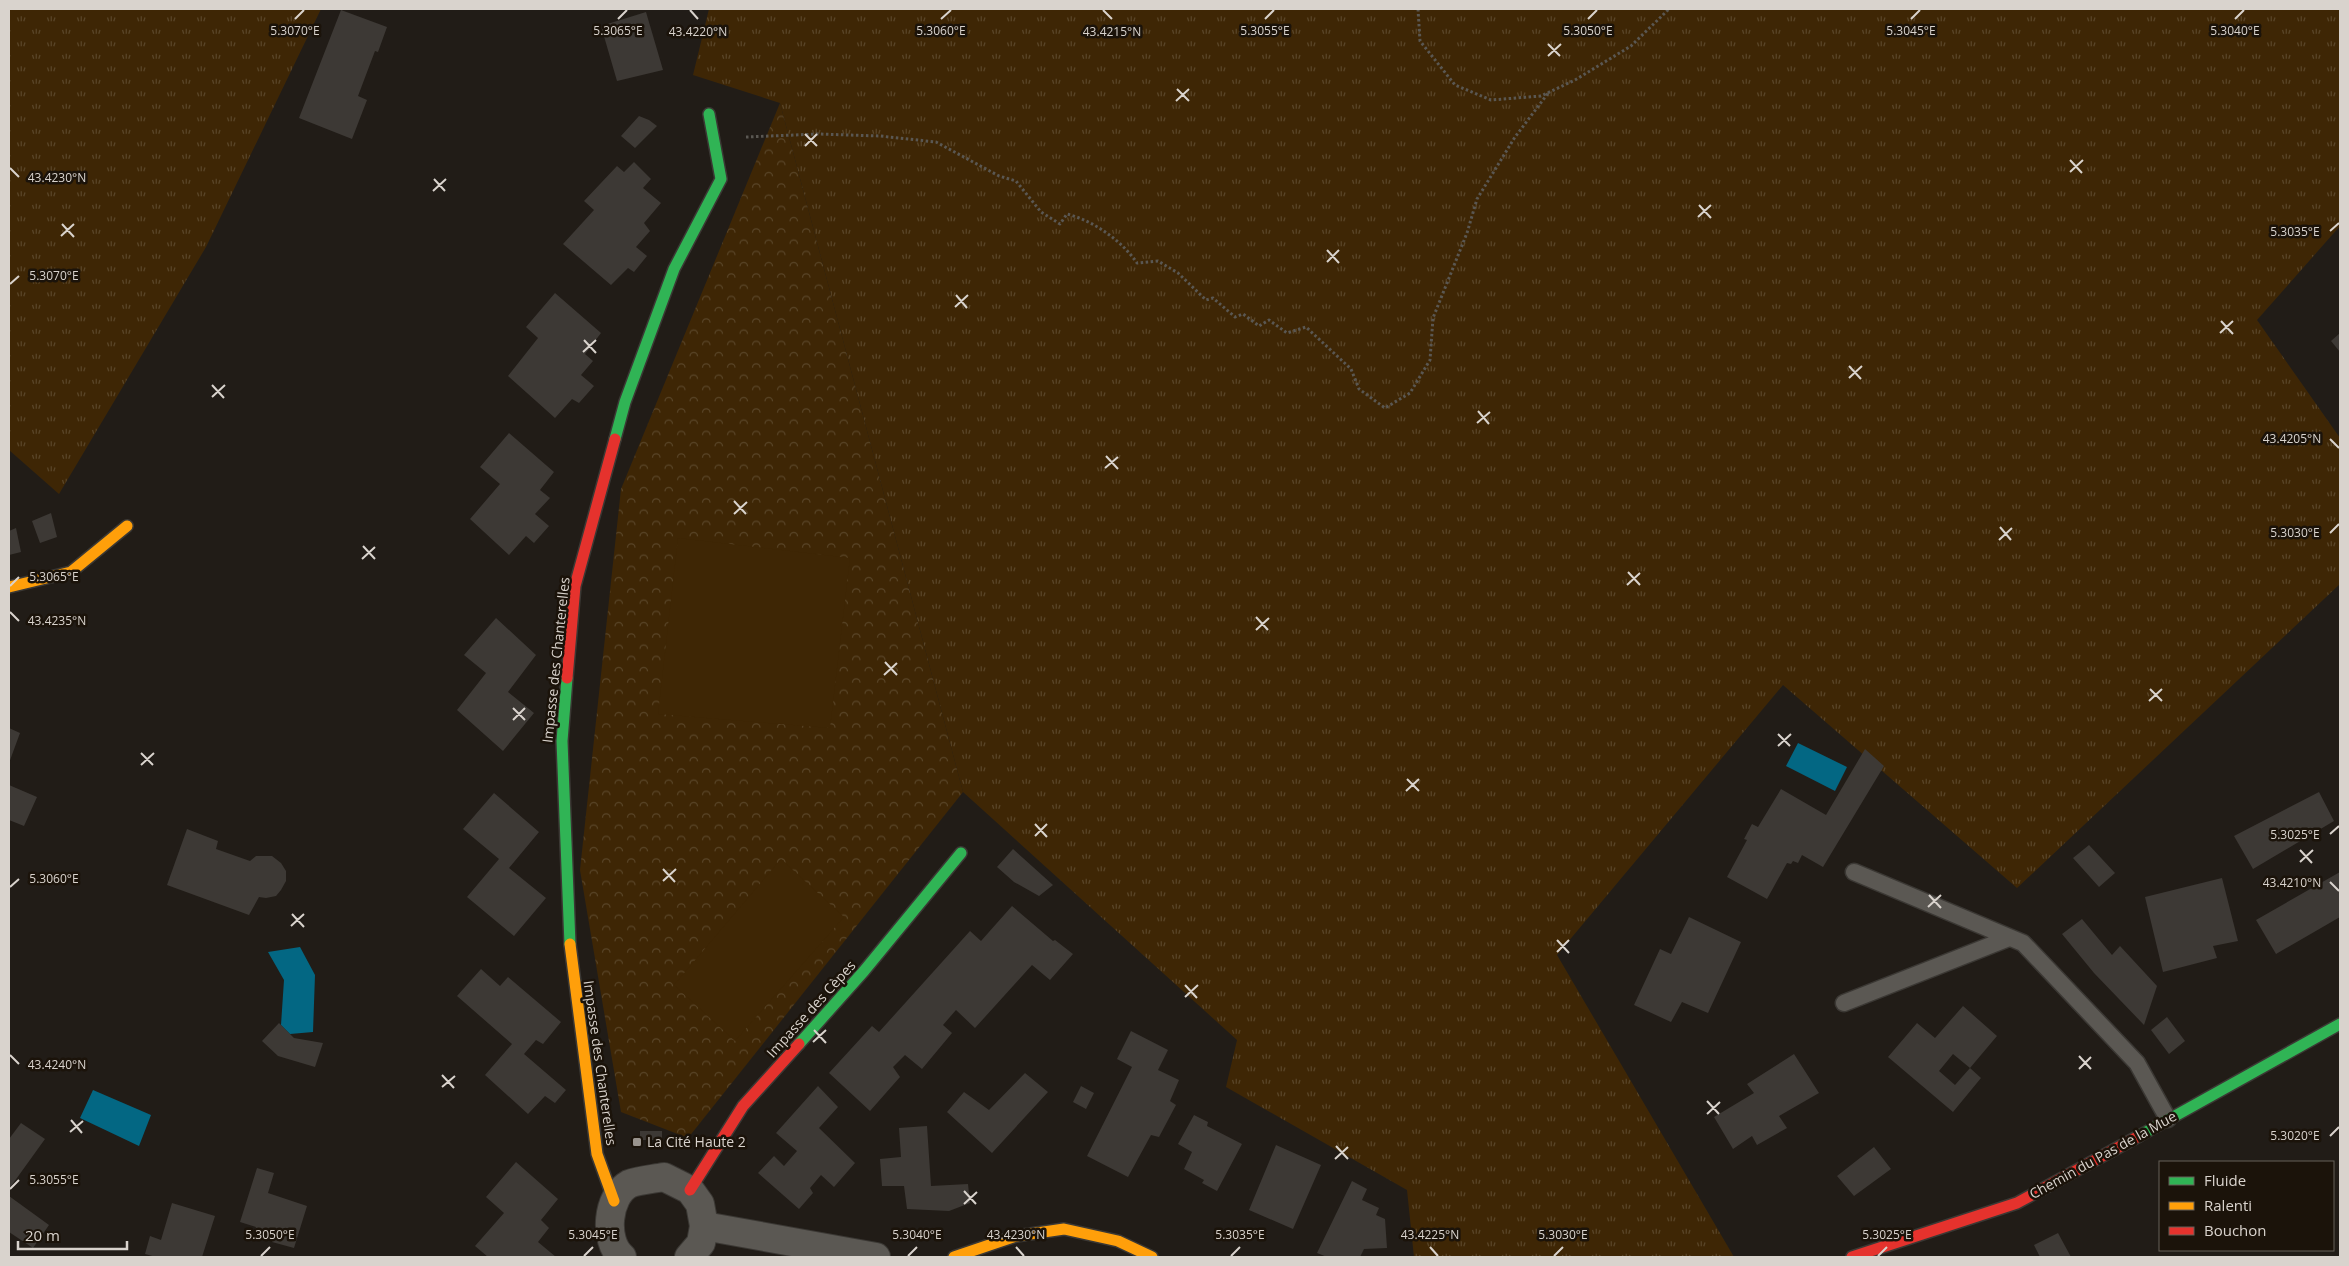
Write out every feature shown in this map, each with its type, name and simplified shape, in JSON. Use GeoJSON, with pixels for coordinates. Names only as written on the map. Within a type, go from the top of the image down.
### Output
{"type":"FeatureCollection","features":[{"type":"Feature","properties":{"kind":"street","name":"Impasse des Chanterelles"},"geometry":{"type":"LineString","coordinates":[[614,1201],[597,1154],[568,933],[562,741],[576,586],[625,402],[674,269],[721,179],[710,114]]}},
{"type":"Feature","properties":{"kind":"street"},"geometry":{"type":"LineString","coordinates":[[9,587],[71,572],[127,526]]}},
{"type":"Feature","properties":{"kind":"street","name":"Impasse des Cèpes"},"geometry":{"type":"LineString","coordinates":[[690,1190],[744,1106],[864,972],[962,853]]}},
{"type":"Feature","properties":{"kind":"street","name":"Chemin du Pas de la Mue"},"geometry":{"type":"LineString","coordinates":[[1852,1257],[2017,1203],[2340,1024]]}},
{"type":"Feature","properties":{"kind":"street"},"geometry":{"type":"LineString","coordinates":[[620,1256],[608,1231],[614,1201],[629,1184],[664,1177],[690,1190],[700,1204],[704,1226],[701,1242],[689,1257]]}},
{"type":"Feature","properties":{"kind":"street"},"geometry":{"type":"LineString","coordinates":[[704,1226],[813,1252],[876,1257]]}},
{"type":"Feature","properties":{"kind":"street"},"geometry":{"type":"LineString","coordinates":[[954,1257],[1016,1236],[1064,1229],[1118,1241],[1147,1256]]}},
{"type":"Feature","properties":{"kind":"lane"},"geometry":{"type":"LineString","coordinates":[[1854,872],[2023,943],[2137,1063],[2168,1119]]}},
{"type":"Feature","properties":{"kind":"lane"},"geometry":{"type":"LineString","coordinates":[[1844,1003],[2009,938]]}},
{"type":"Feature","properties":{"kind":"path"},"geometry":{"type":"LineString","coordinates":[[1418,9],[1420,41],[1455,85],[1491,100],[1541,96],[1576,80],[1631,46],[1669,9]]}},
{"type":"Feature","properties":{"kind":"path"},"geometry":{"type":"LineString","coordinates":[[714,142],[736,137],[818,134],[880,136],[936,142],[999,176],[1016,181],[1041,212],[1060,224],[1067,214],[1081,218],[1127,248],[1137,264],[1158,260],[1178,273],[1206,300],[1213,298],[1236,316],[1243,314],[1259,326],[1269,320],[1287,333],[1306,327],[1351,369],[1359,389],[1385,408],[1410,393],[1430,360],[1432,318],[1467,233],[1477,199],[1516,137],[1549,92]]}},
{"type":"Feature","properties":{"kind":"green space"},"geometry":{"type":"Polygon","coordinates":[[[9,9],[321,9],[206,247],[59,494],[9,450],[9,9]]]}},
{"type":"Feature","properties":{"kind":"green space"},"geometry":{"type":"Polygon","coordinates":[[[709,9],[2340,9],[2340,226],[2257,320],[2340,438],[2340,584],[2017,888],[1783,685],[1557,955],[1734,1257],[1414,1257],[1407,1190],[1226,1087],[1237,1040],[963,792],[780,103],[693,75],[709,9]]]}},
{"type":"Feature","properties":{"kind":"green space"},"geometry":{"type":"Polygon","coordinates":[[[780,103],[963,792],[688,1138],[621,1112],[580,870],[621,489],[780,103]]]}},
{"type":"Feature","properties":{"kind":"green space"},"geometry":{"type":"Polygon","coordinates":[[[678,538],[850,558],[830,728],[658,714],[678,538]]]}},
{"type":"Feature","properties":{"kind":"green space"},"geometry":{"type":"Polygon","coordinates":[[[781,859],[844,917],[735,1041],[674,985],[781,859]]]}},
{"type":"Feature","properties":{"kind":"water"},"geometry":{"type":"Polygon","coordinates":[[[1798,743],[1847,767],[1835,791],[1786,766],[1798,743]]]}},
{"type":"Feature","properties":{"kind":"water"},"geometry":{"type":"Polygon","coordinates":[[[300,947],[315,975],[313,1032],[290,1034],[281,1025],[284,980],[268,952],[300,947]]]}},
{"type":"Feature","properties":{"kind":"water"},"geometry":{"type":"Polygon","coordinates":[[[93,1090],[151,1115],[139,1146],[80,1118],[93,1090]]]}},
{"type":"Feature","properties":{"kind":"building"},"geometry":{"type":"Polygon","coordinates":[[[341,10],[387,27],[378,52],[375,51],[358,96],[367,100],[352,139],[299,118],[341,10]]]}},
{"type":"Feature","properties":{"kind":"building"},"geometry":{"type":"Polygon","coordinates":[[[646,12],[663,70],[617,81],[601,26],[646,12]]]}},
{"type":"Feature","properties":{"kind":"building"},"geometry":{"type":"Polygon","coordinates":[[[639,116],[657,126],[635,148],[621,136],[639,116]]]}},
{"type":"Feature","properties":{"kind":"building"},"geometry":{"type":"Polygon","coordinates":[[[634,162],[651,179],[643,188],[661,203],[644,223],[650,231],[636,247],[647,256],[634,272],[628,268],[611,285],[563,244],[594,210],[584,201],[617,166],[624,172],[634,162]]]}},
{"type":"Feature","properties":{"kind":"building"},"geometry":{"type":"Polygon","coordinates":[[[555,293],[601,333],[585,354],[593,361],[581,375],[594,386],[579,403],[572,399],[555,418],[508,376],[538,338],[526,327],[555,293]]]}},
{"type":"Feature","properties":{"kind":"building"},"geometry":{"type":"Polygon","coordinates":[[[2340,333],[2340,352],[2331,341],[2340,333]]]}},
{"type":"Feature","properties":{"kind":"building"},"geometry":{"type":"Polygon","coordinates":[[[509,433],[554,472],[540,490],[550,498],[535,514],[549,526],[534,543],[526,536],[509,555],[470,519],[500,484],[480,467],[509,433]]]}},
{"type":"Feature","properties":{"kind":"building"},"geometry":{"type":"Polygon","coordinates":[[[51,513],[57,537],[40,543],[32,521],[51,513]]]}},
{"type":"Feature","properties":{"kind":"building"},"geometry":{"type":"Polygon","coordinates":[[[16,528],[21,552],[9,555],[9,531],[16,528]]]}},
{"type":"Feature","properties":{"kind":"building"},"geometry":{"type":"Polygon","coordinates":[[[496,618],[536,655],[508,692],[534,713],[503,751],[457,710],[486,673],[464,655],[496,618]]]}},
{"type":"Feature","properties":{"kind":"building"},"geometry":{"type":"Polygon","coordinates":[[[9,728],[20,733],[9,763],[9,728]]]}},
{"type":"Feature","properties":{"kind":"building"},"geometry":{"type":"Polygon","coordinates":[[[1865,749],[1884,766],[1823,867],[1802,855],[1798,863],[1793,861],[1791,864],[1787,863],[1767,899],[1727,877],[1747,840],[1744,839],[1752,824],[1758,827],[1781,789],[1826,815],[1865,749]]]}},
{"type":"Feature","properties":{"kind":"building"},"geometry":{"type":"Polygon","coordinates":[[[9,785],[37,797],[24,826],[9,820],[9,785]]]}},
{"type":"Feature","properties":{"kind":"building"},"geometry":{"type":"Polygon","coordinates":[[[2319,792],[2334,821],[2253,869],[2234,836],[2319,792]]]}},
{"type":"Feature","properties":{"kind":"building"},"geometry":{"type":"Polygon","coordinates":[[[494,793],[539,832],[509,868],[546,898],[514,936],[467,897],[499,859],[463,829],[494,793]]]}},
{"type":"Feature","properties":{"kind":"building"},"geometry":{"type":"Polygon","coordinates":[[[187,829],[218,841],[216,849],[250,861],[256,856],[272,856],[281,863],[286,871],[286,881],[281,890],[276,896],[259,897],[249,915],[167,885],[187,829]]]}},
{"type":"Feature","properties":{"kind":"building"},"geometry":{"type":"Polygon","coordinates":[[[2089,845],[2115,873],[2099,887],[2073,858],[2089,845]]]}},
{"type":"Feature","properties":{"kind":"building"},"geometry":{"type":"Polygon","coordinates":[[[1013,849],[1053,885],[1039,896],[1014,882],[997,867],[1013,849]]]}},
{"type":"Feature","properties":{"kind":"building"},"geometry":{"type":"Polygon","coordinates":[[[2340,872],[2340,917],[2276,954],[2256,920],[2340,872]]]}},
{"type":"Feature","properties":{"kind":"building"},"geometry":{"type":"Polygon","coordinates":[[[2222,878],[2238,941],[2213,946],[2217,958],[2163,972],[2145,897],[2222,878]]]}},
{"type":"Feature","properties":{"kind":"building"},"geometry":{"type":"Polygon","coordinates":[[[1012,906],[1053,941],[1055,940],[1073,954],[1050,980],[1032,965],[975,1028],[956,1010],[943,1025],[952,1033],[922,1069],[905,1055],[893,1067],[900,1077],[870,1111],[829,1073],[872,1026],[879,1032],[970,931],[981,941],[1012,906]]]}},
{"type":"Feature","properties":{"kind":"building"},"geometry":{"type":"Polygon","coordinates":[[[1689,917],[1741,942],[1708,1013],[1682,1002],[1671,1022],[1634,1005],[1660,949],[1671,954],[1689,917]]]}},
{"type":"Feature","properties":{"kind":"building"},"geometry":{"type":"Polygon","coordinates":[[[2082,919],[2112,955],[2120,946],[2157,986],[2144,1025],[2094,973],[2062,934],[2082,919]]]}},
{"type":"Feature","properties":{"kind":"building"},"geometry":{"type":"Polygon","coordinates":[[[481,969],[500,986],[508,977],[561,1022],[543,1044],[536,1040],[524,1054],[566,1090],[555,1103],[545,1096],[528,1114],[485,1075],[512,1044],[457,996],[481,969]]]}},
{"type":"Feature","properties":{"kind":"building"},"geometry":{"type":"Polygon","coordinates":[[[1963,1006],[1997,1036],[1970,1068],[1981,1078],[1953,1112],[1888,1057],[1917,1023],[1935,1038],[1963,1006]],[[1953,1054],[1939,1071],[1955,1085],[1970,1068],[1953,1054]]]}},
{"type":"Feature","properties":{"kind":"building"},"geometry":{"type":"Polygon","coordinates":[[[2167,1017],[2185,1041],[2169,1054],[2151,1030],[2167,1017]]]}},
{"type":"Feature","properties":{"kind":"building"},"geometry":{"type":"Polygon","coordinates":[[[279,1023],[294,1038],[323,1043],[315,1067],[278,1056],[262,1041],[279,1023]]]}},
{"type":"Feature","properties":{"kind":"building"},"geometry":{"type":"Polygon","coordinates":[[[1131,1031],[1168,1050],[1158,1070],[1179,1080],[1170,1101],[1176,1105],[1159,1137],[1151,1135],[1128,1177],[1087,1156],[1132,1067],[1117,1059],[1131,1031]]]}},
{"type":"Feature","properties":{"kind":"building"},"geometry":{"type":"Polygon","coordinates":[[[1794,1054],[1819,1093],[1779,1116],[1787,1128],[1757,1145],[1752,1136],[1733,1149],[1714,1117],[1754,1093],[1747,1084],[1794,1054]]]}},
{"type":"Feature","properties":{"kind":"building"},"geometry":{"type":"Polygon","coordinates":[[[1025,1073],[1048,1092],[992,1153],[947,1112],[964,1092],[989,1110],[1025,1073]]]}},
{"type":"Feature","properties":{"kind":"building"},"geometry":{"type":"Polygon","coordinates":[[[818,1086],[838,1107],[819,1128],[855,1163],[834,1187],[821,1175],[810,1188],[813,1193],[799,1209],[758,1173],[774,1156],[784,1166],[797,1151],[776,1133],[818,1086]]]}},
{"type":"Feature","properties":{"kind":"building"},"geometry":{"type":"Polygon","coordinates":[[[1081,1086],[1094,1093],[1086,1109],[1073,1102],[1081,1086]]]}},
{"type":"Feature","properties":{"kind":"building"},"geometry":{"type":"Polygon","coordinates":[[[1194,1115],[1208,1122],[1207,1126],[1242,1144],[1217,1191],[1202,1183],[1204,1180],[1184,1169],[1192,1152],[1178,1144],[1194,1115]]]}},
{"type":"Feature","properties":{"kind":"building"},"geometry":{"type":"Polygon","coordinates":[[[21,1123],[45,1139],[9,1189],[9,1139],[21,1123]]]}},
{"type":"Feature","properties":{"kind":"building"},"geometry":{"type":"Polygon","coordinates":[[[927,1126],[931,1186],[968,1184],[970,1203],[949,1211],[907,1209],[904,1186],[882,1186],[880,1159],[901,1157],[899,1128],[927,1126]]]}},
{"type":"Feature","properties":{"kind":"building"},"geometry":{"type":"Polygon","coordinates":[[[640,1131],[662,1131],[662,1140],[640,1140],[640,1131]]]}},
{"type":"Feature","properties":{"kind":"building"},"geometry":{"type":"Polygon","coordinates":[[[1276,1145],[1321,1165],[1293,1229],[1249,1210],[1276,1145]]]}},
{"type":"Feature","properties":{"kind":"building"},"geometry":{"type":"Polygon","coordinates":[[[1874,1147],[1891,1169],[1854,1196],[1837,1176],[1874,1147]]]}},
{"type":"Feature","properties":{"kind":"building"},"geometry":{"type":"Polygon","coordinates":[[[516,1162],[558,1199],[541,1220],[549,1228],[538,1242],[556,1257],[488,1257],[475,1246],[504,1213],[486,1197],[516,1162]]]}},
{"type":"Feature","properties":{"kind":"building"},"geometry":{"type":"Polygon","coordinates":[[[257,1168],[274,1173],[268,1193],[307,1206],[294,1248],[272,1242],[274,1236],[255,1230],[256,1227],[240,1222],[257,1168]]]}},
{"type":"Feature","properties":{"kind":"building"},"geometry":{"type":"Polygon","coordinates":[[[1352,1181],[1367,1189],[1362,1200],[1379,1208],[1376,1215],[1385,1219],[1387,1248],[1364,1249],[1360,1257],[1327,1257],[1317,1253],[1352,1181]]]}},
{"type":"Feature","properties":{"kind":"building"},"geometry":{"type":"Polygon","coordinates":[[[9,1196],[49,1225],[33,1248],[9,1232],[9,1196]]]}},
{"type":"Feature","properties":{"kind":"building"},"geometry":{"type":"Polygon","coordinates":[[[172,1203],[215,1216],[202,1257],[156,1257],[145,1254],[150,1236],[161,1240],[172,1203]]]}},
{"type":"Feature","properties":{"kind":"building"},"geometry":{"type":"Polygon","coordinates":[[[2058,1233],[2071,1257],[2040,1257],[2034,1245],[2058,1233]]]}},
{"type":"Feature","properties":{"kind":"traffic: fast"},"geometry":{"type":"LineString","coordinates":[[615,439],[625,402],[674,269],[721,179],[709,114]]}},
{"type":"Feature","properties":{"kind":"traffic: fast"},"geometry":{"type":"LineString","coordinates":[[567,678],[562,741],[570,944]]}},
{"type":"Feature","properties":{"kind":"traffic: fast"},"geometry":{"type":"LineString","coordinates":[[799,1044],[864,971],[961,853]]}},
{"type":"Feature","properties":{"kind":"traffic: fast"},"geometry":{"type":"LineString","coordinates":[[2139,1136],[2340,1024]]}},
{"type":"Feature","properties":{"kind":"traffic: slow"},"geometry":{"type":"LineString","coordinates":[[9,587],[71,572],[127,526]]}},
{"type":"Feature","properties":{"kind":"traffic: slow"},"geometry":{"type":"LineString","coordinates":[[570,944],[597,1154],[614,1201]]}},
{"type":"Feature","properties":{"kind":"traffic: slow"},"geometry":{"type":"LineString","coordinates":[[954,1257],[1016,1236],[1064,1229],[1118,1241],[1152,1257]]}},
{"type":"Feature","properties":{"kind":"traffic: jam"},"geometry":{"type":"LineString","coordinates":[[567,678],[575,586],[615,439]]}},
{"type":"Feature","properties":{"kind":"traffic: jam"},"geometry":{"type":"LineString","coordinates":[[690,1190],[743,1106],[799,1044]]}},
{"type":"Feature","properties":{"kind":"traffic: jam"},"geometry":{"type":"LineString","coordinates":[[1852,1257],[2017,1203],[2139,1136]]}},
{"type":"Feature","properties":{"kind":"place","name":"La Cité Haute 2"},"geometry":{"type":"Point","coordinates":[637,1142]}}]}
